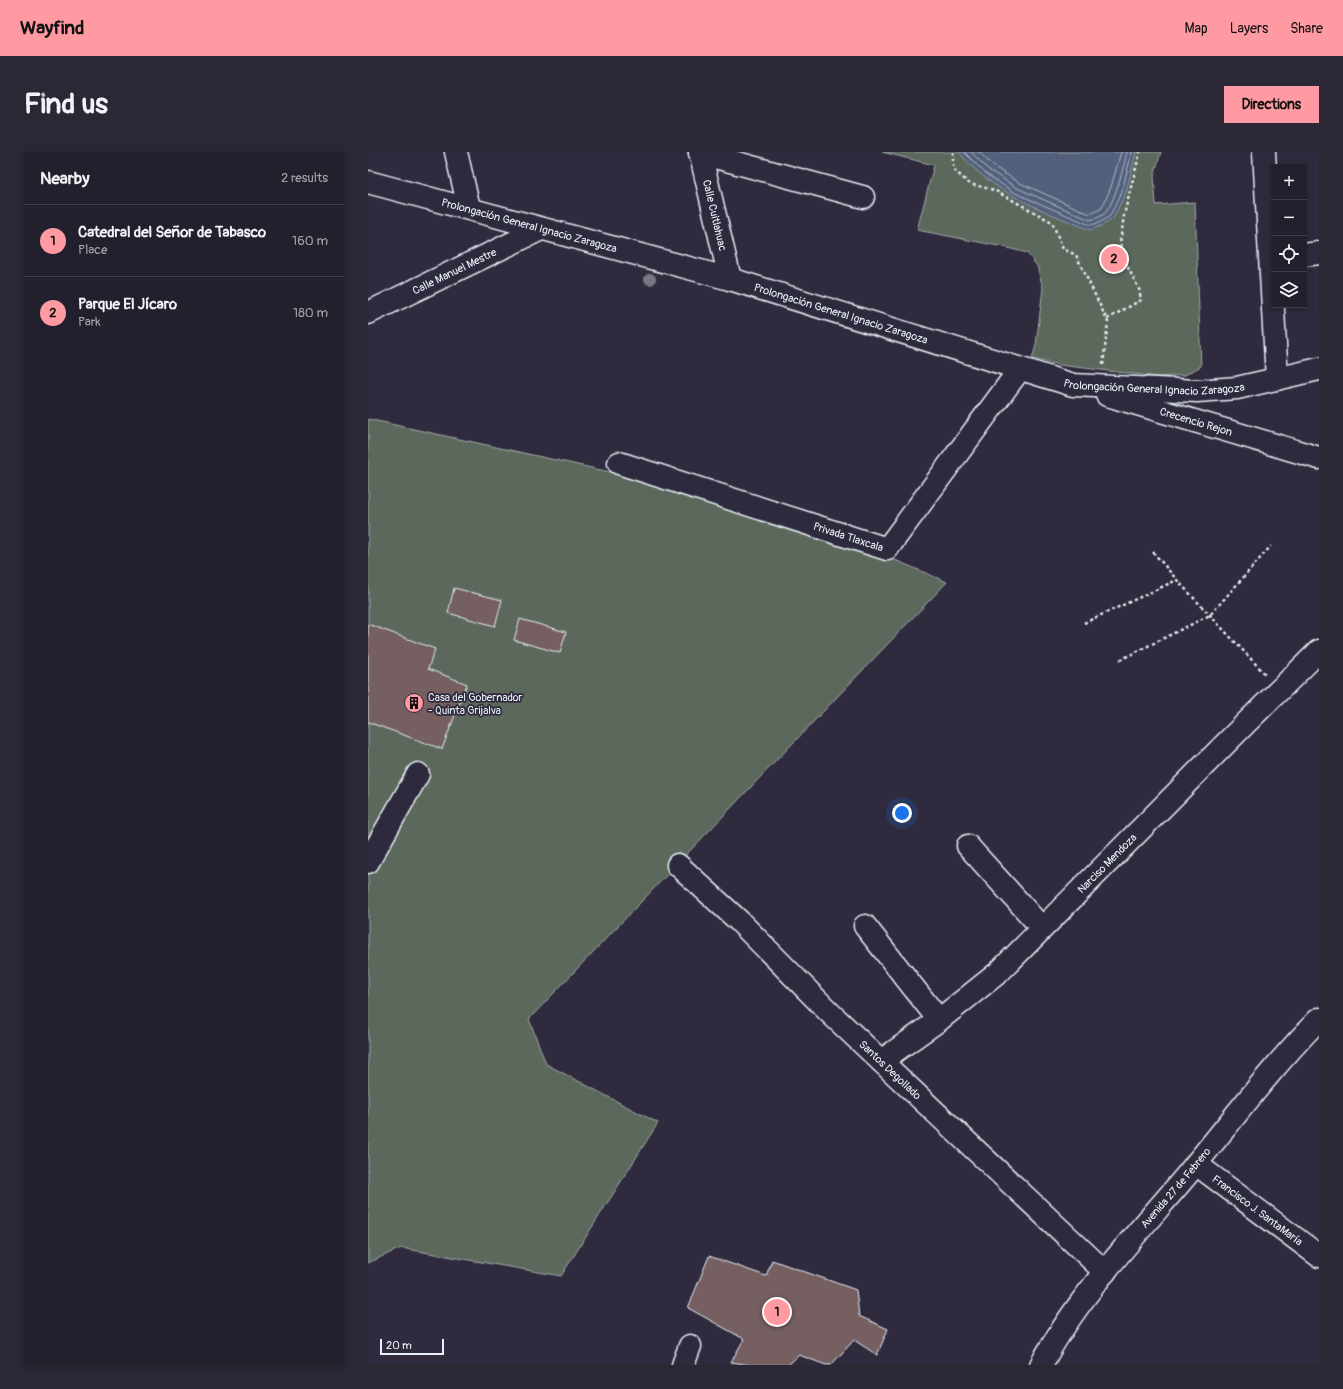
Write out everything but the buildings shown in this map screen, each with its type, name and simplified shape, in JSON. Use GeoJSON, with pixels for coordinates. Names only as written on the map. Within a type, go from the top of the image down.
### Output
{"type":"FeatureCollection","features":[{"type":"Feature","properties":{"kind":"street"},"geometry":{"type":"LineString","coordinates":[[456,152],[469,208]]}},
{"type":"Feature","properties":{"kind":"street"},"geometry":{"type":"LineString","coordinates":[[700,152],[863,197]]}},
{"type":"Feature","properties":{"kind":"street","name":"Calle Cuitlahuac"},"geometry":{"type":"LineString","coordinates":[[700,152],[730,279]]}},
{"type":"Feature","properties":{"kind":"street"},"geometry":{"type":"LineString","coordinates":[[1264,152],[1271,246]]}},
{"type":"Feature","properties":{"kind":"street","name":"Prolongación General Ignacio Zaragoza"},"geometry":{"type":"LineString","coordinates":[[368,182],[730,279],[1073,385],[1197,391],[1237,388],[1316,370]]}},
{"type":"Feature","properties":{"kind":"street","name":"Calle Manuel Mestre"},"geometry":{"type":"LineString","coordinates":[[368,313],[541,229]]}},
{"type":"Feature","properties":{"kind":"street"},"geometry":{"type":"LineString","coordinates":[[1307,255],[1319,253]]}},
{"type":"Feature","properties":{"kind":"street"},"geometry":{"type":"LineString","coordinates":[[1273,272],[1277,379]]}},
{"type":"Feature","properties":{"kind":"street","name":"Privada Tlaxcala"},"geometry":{"type":"LineString","coordinates":[[619,464],[888,549],[1020,369]]}},
{"type":"Feature","properties":{"kind":"street","name":"Crecencio Rejon"},"geometry":{"type":"LineString","coordinates":[[1073,385],[1319,458]]}},
{"type":"Feature","properties":{"kind":"street","name":"Narciso Mendoza"},"geometry":{"type":"LineString","coordinates":[[881,1061],[939,1020],[999,972],[1319,651]]}},
{"type":"Feature","properties":{"kind":"street"},"geometry":{"type":"LineString","coordinates":[[368,862],[418,774]]}},
{"type":"Feature","properties":{"kind":"street"},"geometry":{"type":"LineString","coordinates":[[968,846],[1042,928]]}},
{"type":"Feature","properties":{"kind":"street","name":"Santos Degollado"},"geometry":{"type":"LineString","coordinates":[[678,865],[739,921],[830,1013],[1105,1272]]}},
{"type":"Feature","properties":{"kind":"street"},"geometry":{"type":"LineString","coordinates":[[865,926],[939,1020]]}},
{"type":"Feature","properties":{"kind":"street","name":"Avenida 27 de Febrero"},"geometry":{"type":"LineString","coordinates":[[1041,1365],[1068,1321],[1105,1272],[1196,1164],[1247,1100],[1301,1037],[1319,1019]]}},
{"type":"Feature","properties":{"kind":"street","name":"Francisco J. SantaMaría"},"geometry":{"type":"LineString","coordinates":[[1196,1164],[1317,1250]]}},
{"type":"Feature","properties":{"kind":"path"},"geometry":{"type":"LineString","coordinates":[[953,152],[953,165],[955,171],[970,184],[994,190],[1052,222],[1063,249],[1067,252],[1076,254],[1108,322],[1100,387]]}},
{"type":"Feature","properties":{"kind":"path"},"geometry":{"type":"LineString","coordinates":[[1107,318],[1142,300],[1139,289],[1126,264],[1120,243],[1124,215],[1140,152]]}},
{"type":"Feature","properties":{"kind":"path"},"geometry":{"type":"LineString","coordinates":[[1120,660],[1210,616],[1270,546]]}},
{"type":"Feature","properties":{"kind":"path"},"geometry":{"type":"LineString","coordinates":[[1153,552],[1210,616],[1280,690]]}},
{"type":"Feature","properties":{"kind":"path"},"geometry":{"type":"LineString","coordinates":[[1084,622],[1177,580]]}},
{"type":"Feature","properties":{"kind":"green space"},"geometry":{"type":"Polygon","coordinates":[[[882,152],[1161,152],[1154,176],[1156,205],[1195,202],[1201,366],[1185,375],[1159,377],[1059,365],[1032,359],[1036,345],[1043,288],[1037,266],[1027,253],[917,230],[934,165],[882,152]]]}},
{"type":"Feature","properties":{"kind":"green space"},"geometry":{"type":"Polygon","coordinates":[[[368,419],[610,472],[888,557],[947,582],[529,1019],[546,1064],[658,1123],[561,1276],[401,1248],[368,1263],[368,419]]]}},
{"type":"Feature","properties":{"kind":"water"},"geometry":{"type":"Polygon","coordinates":[[[959,152],[1136,152],[1126,192],[1113,219],[1090,230],[1036,207],[1002,189],[987,179],[959,152]]]}},
{"type":"Feature","properties":{"kind":"place","name":"Parque El Jícaro"},"geometry":{"type":"Point","coordinates":[1114,259]}},
{"type":"Feature","properties":{"kind":"place","name":"Casa del Gobernador - Quinta Grijalva"},"geometry":{"type":"Point","coordinates":[414,703]}},
{"type":"Feature","properties":{"kind":"place","name":"Catedral del Señor de Tabasco"},"geometry":{"type":"Point","coordinates":[777,1312]}}]}
